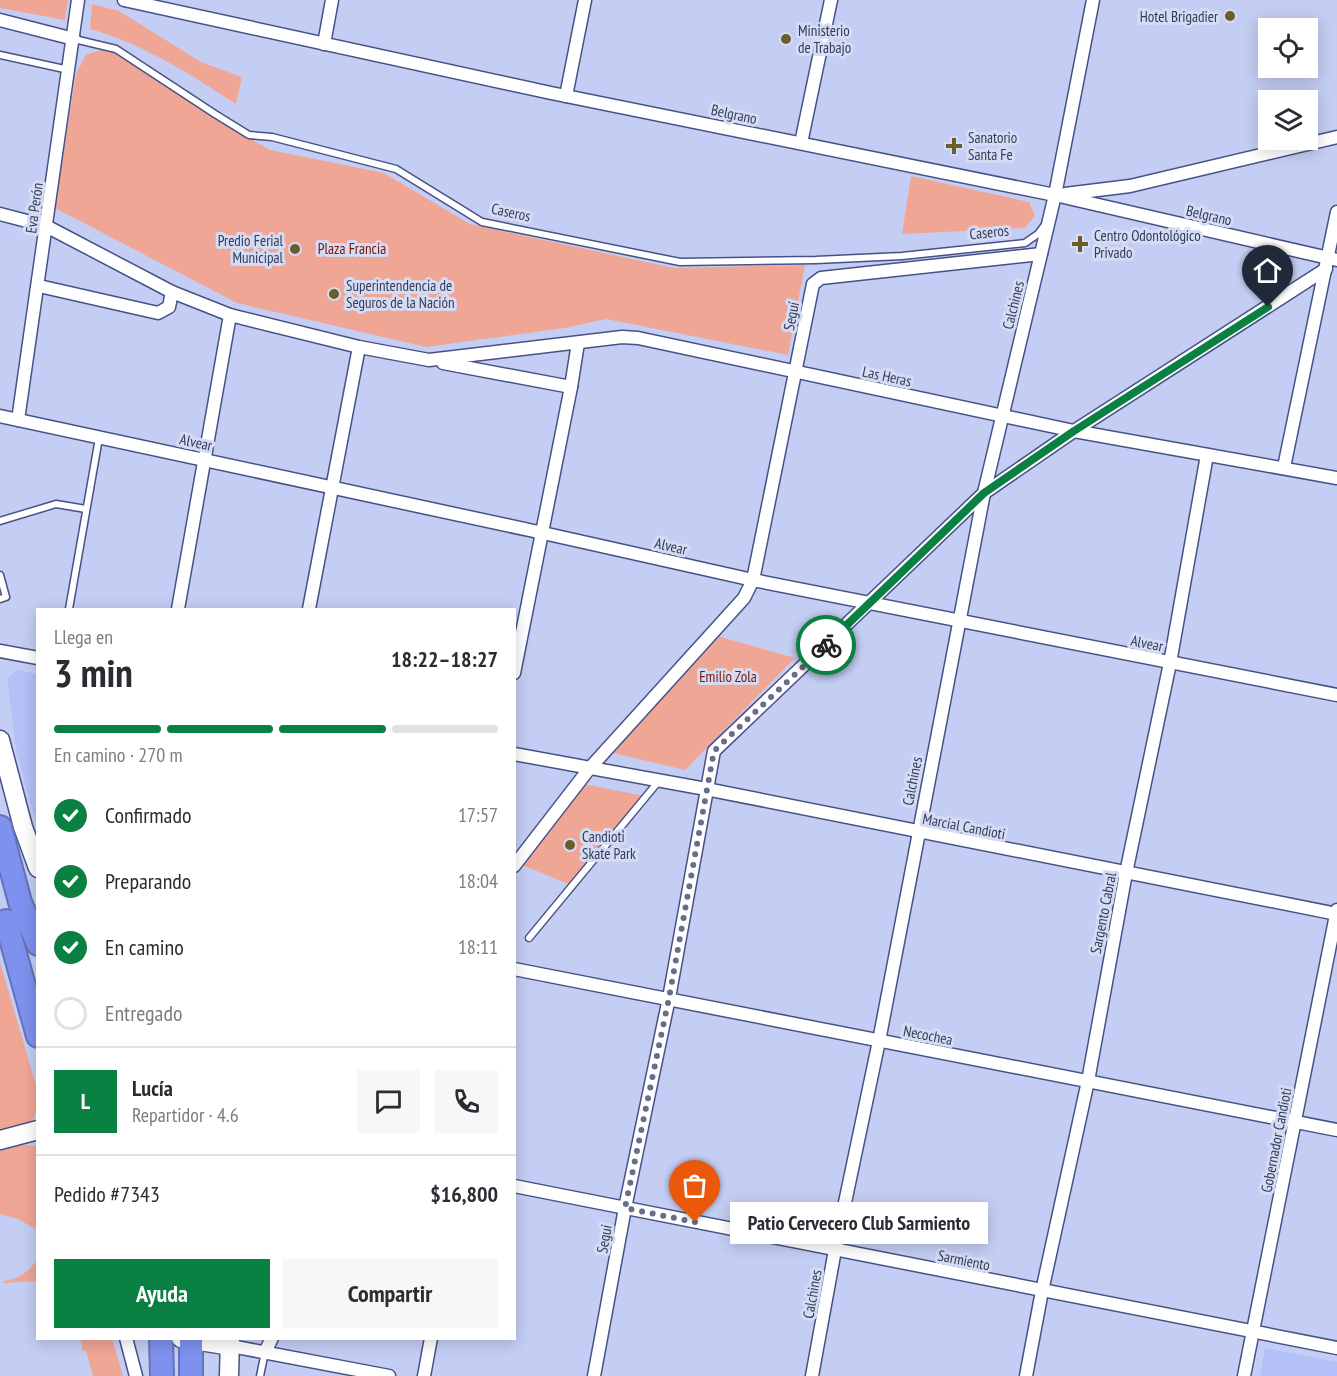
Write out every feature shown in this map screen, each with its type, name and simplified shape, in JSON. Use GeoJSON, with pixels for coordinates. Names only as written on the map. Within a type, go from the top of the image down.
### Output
{"type":"FeatureCollection","features":[{"type":"Feature","properties":{"kind":"highway"},"geometry":{"type":"LineString","coordinates":[[0,826],[20,902],[36,939]]}},
{"type":"Feature","properties":{"kind":"highway"},"geometry":{"type":"LineString","coordinates":[[3,913],[36,987]]}},
{"type":"Feature","properties":{"kind":"highway"},"geometry":{"type":"LineString","coordinates":[[3,913],[36,1029]]}},
{"type":"Feature","properties":{"kind":"highway"},"geometry":{"type":"LineString","coordinates":[[160,1340],[162,1376]]}},
{"type":"Feature","properties":{"kind":"highway"},"geometry":{"type":"LineString","coordinates":[[188,1340],[191,1376]]}},
{"type":"Feature","properties":{"kind":"main road"},"geometry":{"type":"LineString","coordinates":[[0,740],[23,827],[36,863]]}},
{"type":"Feature","properties":{"kind":"main road"},"geometry":{"type":"LineString","coordinates":[[0,1140],[36,1131]]}},
{"type":"Feature","properties":{"kind":"main road"},"geometry":{"type":"LineString","coordinates":[[202,1340],[230,1342],[229,1376]]}},
{"type":"Feature","properties":{"kind":"street","name":"Eva Perón"},"geometry":{"type":"LineString","coordinates":[[18,420],[39,286],[78,0]]}},
{"type":"Feature","properties":{"kind":"street","name":"Belgrano"},"geometry":{"type":"LineString","coordinates":[[124,0],[566,96],[1055,195],[1330,262]]}},
{"type":"Feature","properties":{"kind":"street"},"geometry":{"type":"LineString","coordinates":[[324,44],[332,0]]}},
{"type":"Feature","properties":{"kind":"street"},"geometry":{"type":"LineString","coordinates":[[566,96],[585,0]]}},
{"type":"Feature","properties":{"kind":"street"},"geometry":{"type":"LineString","coordinates":[[801,143],[831,0]]}},
{"type":"Feature","properties":{"kind":"street","name":"Calchines"},"geometry":{"type":"LineString","coordinates":[[812,1376],[984,493],[1050,218],[1093,0]]}},
{"type":"Feature","properties":{"kind":"street","name":"Caseros"},"geometry":{"type":"LineString","coordinates":[[0,20],[74,39]]}},
{"type":"Feature","properties":{"kind":"street"},"geometry":{"type":"LineString","coordinates":[[1055,195],[1130,186],[1337,137]]}},
{"type":"Feature","properties":{"kind":"street"},"geometry":{"type":"LineString","coordinates":[[1284,467],[1330,262],[1337,212]]}},
{"type":"Feature","properties":{"kind":"street","name":"Las Heras"},"geometry":{"type":"LineString","coordinates":[[0,214],[46,226],[172,292],[230,315],[359,347],[572,387]]}},
{"type":"Feature","properties":{"kind":"street","name":"Seguí"},"geometry":{"type":"LineString","coordinates":[[753,580],[813,284],[821,278],[1041,254]]}},
{"type":"Feature","properties":{"kind":"street","name":"Seguí"},"geometry":{"type":"LineString","coordinates":[[594,1376],[625,1208],[669,998],[714,751],[984,493],[1330,262]]}},
{"type":"Feature","properties":{"kind":"street"},"geometry":{"type":"LineString","coordinates":[[39,286],[158,313],[169,307],[172,292]]}},
{"type":"Feature","properties":{"kind":"street"},"geometry":{"type":"LineString","coordinates":[[178,608],[230,315]]}},
{"type":"Feature","properties":{"kind":"street","name":"Las Heras"},"geometry":{"type":"LineString","coordinates":[[429,360],[622,337],[638,338],[1074,431],[1337,478]]}},
{"type":"Feature","properties":{"kind":"street"},"geometry":{"type":"LineString","coordinates":[[516,663],[572,387],[578,342]]}},
{"type":"Feature","properties":{"kind":"street"},"geometry":{"type":"LineString","coordinates":[[309,608],[359,347]]}},
{"type":"Feature","properties":{"kind":"street","name":"Alvear"},"geometry":{"type":"LineString","coordinates":[[0,416],[543,532],[753,580],[1337,695]]}},
{"type":"Feature","properties":{"kind":"street","name":"Sargento Cabral"},"geometry":{"type":"LineString","coordinates":[[1026,1376],[1042,1291],[1088,1081],[1126,873],[1170,663],[1207,455]]}},
{"type":"Feature","properties":{"kind":"street"},"geometry":{"type":"LineString","coordinates":[[516,863],[589,769],[744,598],[753,580]]}},
{"type":"Feature","properties":{"kind":"street"},"geometry":{"type":"LineString","coordinates":[[0,651],[36,658]]}},
{"type":"Feature","properties":{"kind":"street","name":"Marcial Candioti"},"geometry":{"type":"LineString","coordinates":[[516,754],[706,789],[1126,873],[1337,912]]}},
{"type":"Feature","properties":{"kind":"street","name":"Gobernador Candioti"},"geometry":{"type":"LineString","coordinates":[[1244,1376],[1337,912]]}},
{"type":"Feature","properties":{"kind":"street","name":"Necochea"},"geometry":{"type":"LineString","coordinates":[[516,969],[1337,1130]]}},
{"type":"Feature","properties":{"kind":"street","name":"Sarmiento"},"geometry":{"type":"LineString","coordinates":[[516,1186],[1337,1348]]}},
{"type":"Feature","properties":{"kind":"street"},"geometry":{"type":"LineString","coordinates":[[127,1340],[136,1376]]}},
{"type":"Feature","properties":{"kind":"street"},"geometry":{"type":"LineString","coordinates":[[265,1353],[271,1340]]}},
{"type":"Feature","properties":{"kind":"street"},"geometry":{"type":"LineString","coordinates":[[424,1376],[431,1340]]}},
{"type":"Feature","properties":{"kind":"street"},"geometry":{"type":"LineString","coordinates":[[230,1342],[265,1353],[388,1376]]}},
{"type":"Feature","properties":{"kind":"lane","name":"Caseros"},"geometry":{"type":"LineString","coordinates":[[74,39],[116,50],[249,135],[272,137],[396,169],[482,222],[680,262],[902,256],[1024,243],[1038,234],[1050,218]]}},
{"type":"Feature","properties":{"kind":"lane"},"geometry":{"type":"LineString","coordinates":[[0,55],[69,70]]}},
{"type":"Feature","properties":{"kind":"lane"},"geometry":{"type":"LineString","coordinates":[[69,608],[99,437]]}},
{"type":"Feature","properties":{"kind":"lane"},"geometry":{"type":"LineString","coordinates":[[0,521],[56,504],[86,509]]}},
{"type":"Feature","properties":{"kind":"lane"},"geometry":{"type":"LineString","coordinates":[[0,575],[6,597],[0,599]]}},
{"type":"Feature","properties":{"kind":"lane"},"geometry":{"type":"LineString","coordinates":[[530,938],[658,782]]}},
{"type":"Feature","properties":{"kind":"lane"},"geometry":{"type":"LineString","coordinates":[[260,1376],[265,1353]]}},
{"type":"Feature","properties":{"kind":"shaded area"},"geometry":{"type":"Polygon","coordinates":[[[17,670],[36,674],[36,818],[16,750],[7,678],[17,670]]]}},
{"type":"Feature","properties":{"kind":"shaded area"},"geometry":{"type":"Polygon","coordinates":[[[1265,1348],[1337,1362],[1337,1376],[1260,1376],[1265,1348]]]}},
{"type":"Feature","properties":{"kind":"green space"},"geometry":{"type":"Polygon","coordinates":[[[0,0],[68,0],[65,20],[0,8],[0,0]]]}},
{"type":"Feature","properties":{"kind":"green space"},"geometry":{"type":"Polygon","coordinates":[[[92,4],[119,11],[201,62],[242,77],[236,104],[148,51],[90,29],[92,4]]]}},
{"type":"Feature","properties":{"kind":"green space","name":"Plaza Francia"},"geometry":{"type":"Polygon","coordinates":[[[103,49],[123,53],[198,108],[270,150],[384,173],[470,224],[674,268],[805,265],[788,355],[606,319],[565,328],[426,347],[237,303],[55,208],[76,74],[86,55],[103,49]]]}},
{"type":"Feature","properties":{"kind":"green space"},"geometry":{"type":"Polygon","coordinates":[[[911,176],[1029,202],[1035,216],[1025,228],[902,234],[911,176]]]}},
{"type":"Feature","properties":{"kind":"green space","name":"Emilio Zola"},"geometry":{"type":"Polygon","coordinates":[[[717,636],[795,658],[685,770],[609,752],[717,636]]]}},
{"type":"Feature","properties":{"kind":"green space","name":"Candioti Skate Park"},"geometry":{"type":"Polygon","coordinates":[[[583,784],[645,796],[571,885],[522,865],[583,784]]]}},
{"type":"Feature","properties":{"kind":"green space"},"geometry":{"type":"Polygon","coordinates":[[[0,962],[36,1085],[36,1112],[30,1122],[0,1131],[0,962]]]}},
{"type":"Feature","properties":{"kind":"green space"},"geometry":{"type":"Polygon","coordinates":[[[23,1145],[36,1146],[36,1229],[18,1219],[0,1214],[0,1151],[23,1145]]]}},
{"type":"Feature","properties":{"kind":"green space"},"geometry":{"type":"Polygon","coordinates":[[[36,1260],[36,1281],[4,1283],[4,1281],[24,1274],[36,1260]]]}},
{"type":"Feature","properties":{"kind":"green space"},"geometry":{"type":"Polygon","coordinates":[[[80,1340],[113,1340],[123,1376],[93,1376],[86,1351],[83,1351],[80,1340]]]}},
{"type":"Feature","properties":{"kind":"way so far"},"geometry":{"type":"LineString","coordinates":[[695,1222],[625,1208],[669,998],[714,751],[826,645]]}},
{"type":"Feature","properties":{"kind":"place","name":"Hotel Brigadier"},"geometry":{"type":"Point","coordinates":[1230,16]}},
{"type":"Feature","properties":{"kind":"place","name":"Ministerio de Trabajo"},"geometry":{"type":"Point","coordinates":[786,39]}},
{"type":"Feature","properties":{"kind":"place","name":"Sanatorio Santa Fe"},"geometry":{"type":"Point","coordinates":[954,146]}},
{"type":"Feature","properties":{"kind":"place","name":"Centro Odontológico Privado"},"geometry":{"type":"Point","coordinates":[1080,244]}},
{"type":"Feature","properties":{"kind":"place","name":"Predio Ferial Municipal"},"geometry":{"type":"Point","coordinates":[295,249]}},
{"type":"Feature","properties":{"kind":"place","name":"Superintendencia de Seguros de la Nación"},"geometry":{"type":"Point","coordinates":[334,294]}},
{"type":"Feature","properties":{"kind":"place","name":"Candioti Skate Park"},"geometry":{"type":"Point","coordinates":[570,845]}},
{"type":"Feature","properties":{"kind":"place","name":"Patio Cervecero Club Sarmiento"},"geometry":{"type":"Point","coordinates":[695,1222]}},
{"type":"Feature","properties":{"kind":"route"},"geometry":{"type":"LineString","coordinates":[[826,645],[984,493],[1074,431],[1268,307]]}}]}
